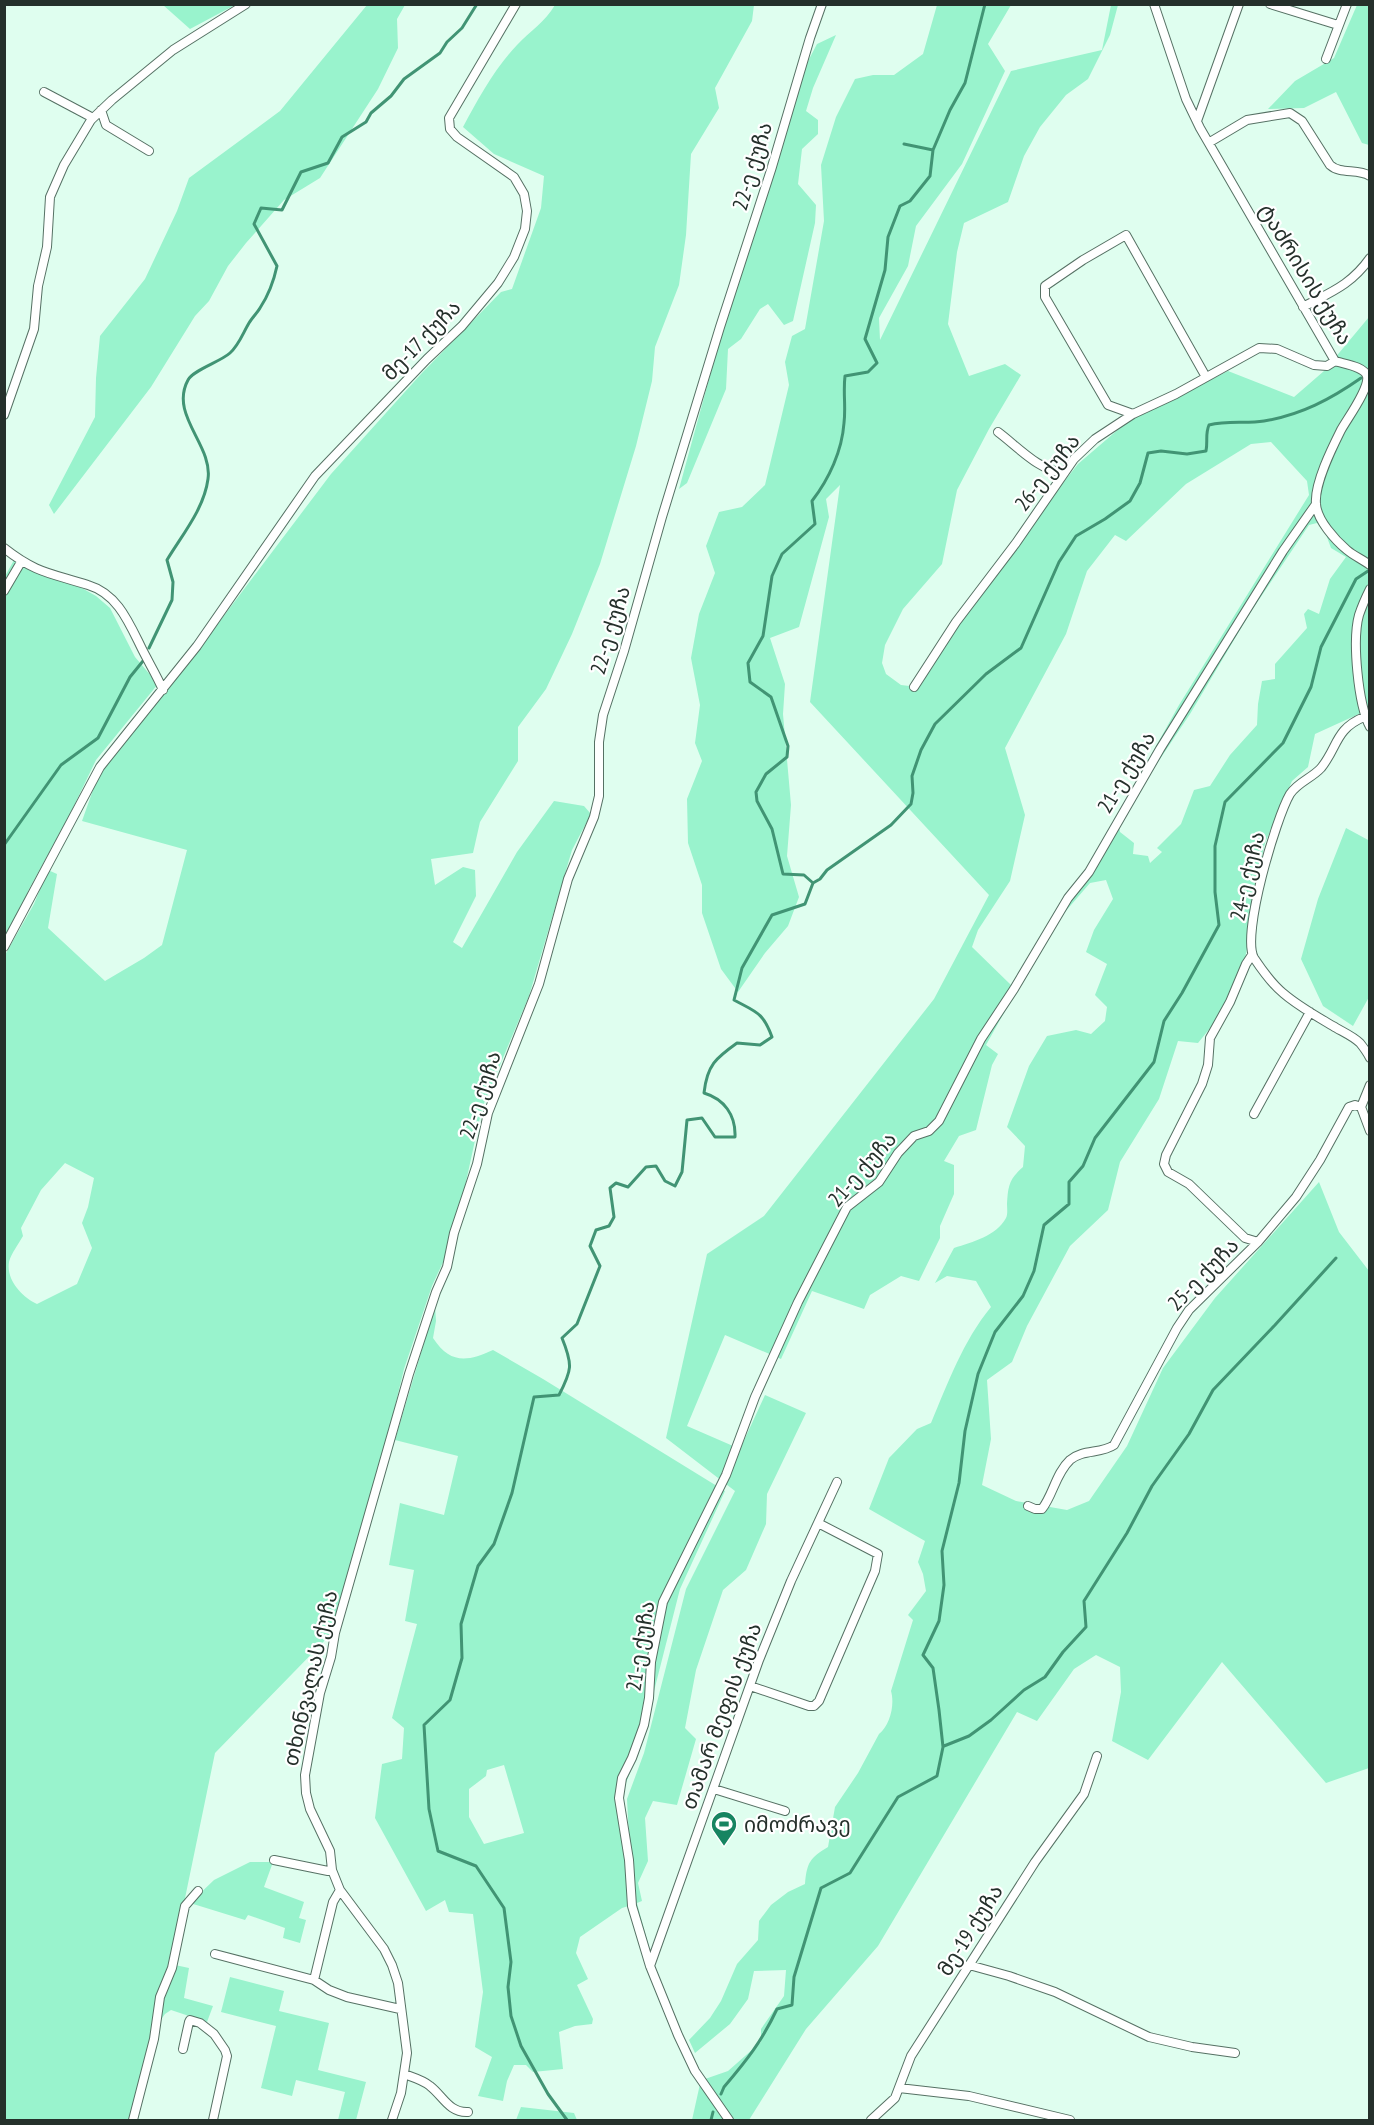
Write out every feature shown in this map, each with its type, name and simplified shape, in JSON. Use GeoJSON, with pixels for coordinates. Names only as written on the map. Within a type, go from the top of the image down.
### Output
{"type":"FeatureCollection","features":[{"type":"Feature","properties":{"kind":"street"},"geometry":{"type":"LineString","coordinates":[[4,415],[34,329],[38,286],[47,247],[50,196],[64,165],[93,118],[101,110],[173,50],[246,4]]}},
{"type":"Feature","properties":{"kind":"street","name":"მე-17 ქუჩა"},"geometry":{"type":"LineString","coordinates":[[163,690],[197,646],[315,477],[427,359],[462,326],[498,283],[514,257],[525,229],[527,211],[524,194],[514,177],[457,137],[450,129],[449,118],[516,4]]}},
{"type":"Feature","properties":{"kind":"street","name":"22-ე ქუჩა"},"geometry":{"type":"LineString","coordinates":[[447,1267],[454,1233],[477,1164],[488,1113],[539,984],[567,879],[594,817],[599,796],[599,742],[603,715],[716,339],[822,4]]}},
{"type":"Feature","properties":{"kind":"street","name":"ტაძრისის ქუჩა"},"geometry":{"type":"LineString","coordinates":[[1154,4],[1179,79],[1197,121],[1303,308],[1335,361],[1362,369],[1367,375],[1367,382],[1341,431],[1320,478],[1316,504]]}},
{"type":"Feature","properties":{"kind":"street"},"geometry":{"type":"LineString","coordinates":[[1197,121],[1239,4]]}},
{"type":"Feature","properties":{"kind":"street"},"geometry":{"type":"LineString","coordinates":[[1270,4],[1338,25]]}},
{"type":"Feature","properties":{"kind":"street"},"geometry":{"type":"LineString","coordinates":[[1326,59],[1347,4]]}},
{"type":"Feature","properties":{"kind":"street"},"geometry":{"type":"LineString","coordinates":[[44,92],[93,118]]}},
{"type":"Feature","properties":{"kind":"street"},"geometry":{"type":"LineString","coordinates":[[101,110],[106,125],[149,151]]}},
{"type":"Feature","properties":{"kind":"street"},"geometry":{"type":"LineString","coordinates":[[1210,142],[1247,120],[1290,113],[1302,121],[1330,165],[1336,170],[1364,173],[1370,176]]}},
{"type":"Feature","properties":{"kind":"street"},"geometry":{"type":"LineString","coordinates":[[1132,414],[1108,405],[1045,297],[1045,286],[1056,277],[1126,235],[1206,377]]}},
{"type":"Feature","properties":{"kind":"street"},"geometry":{"type":"LineString","coordinates":[[1303,308],[1345,285],[1359,273],[1370,258]]}},
{"type":"Feature","properties":{"kind":"street","name":"26-ე ქუჩა"},"geometry":{"type":"LineString","coordinates":[[914,687],[956,622],[1016,543],[1074,459],[1095,439],[1132,414],[1176,394],[1259,348],[1276,349],[1314,365],[1327,366],[1335,361]]}},
{"type":"Feature","properties":{"kind":"street"},"geometry":{"type":"LineString","coordinates":[[998,432],[1042,465],[1055,472],[1064,473]]}},
{"type":"Feature","properties":{"kind":"street"},"geometry":{"type":"LineString","coordinates":[[1316,504],[1320,516],[1337,540],[1348,551],[1370,565]]}},
{"type":"Feature","properties":{"kind":"street","name":"21-ე ქუჩა"},"geometry":{"type":"LineString","coordinates":[[729,2121],[695,2071],[678,2035],[651,1966],[632,1906],[629,1860],[619,1798],[622,1778],[632,1758],[646,1716],[650,1698],[651,1662],[663,1602],[726,1474],[755,1397],[784,1334],[847,1207],[879,1182],[898,1153],[914,1136],[929,1131],[939,1121],[981,1039],[1014,989],[1068,898],[1089,872],[1160,748],[1283,551],[1316,504]]}},
{"type":"Feature","properties":{"kind":"street"},"geometry":{"type":"LineString","coordinates":[[4,548],[21,562],[50,575],[89,585],[110,597],[125,614],[163,690],[100,767],[4,947]]}},
{"type":"Feature","properties":{"kind":"street"},"geometry":{"type":"LineString","coordinates":[[4,591],[21,562]]}},
{"type":"Feature","properties":{"kind":"street"},"geometry":{"type":"LineString","coordinates":[[1370,589],[1359,617],[1357,651],[1364,717],[1370,728]]}},
{"type":"Feature","properties":{"kind":"street","name":"24-ე ქუჩა"},"geometry":{"type":"LineString","coordinates":[[1252,955],[1257,896],[1271,844],[1290,794],[1302,781],[1319,770],[1341,733],[1364,717]]}},
{"type":"Feature","properties":{"kind":"street"},"geometry":{"type":"LineString","coordinates":[[1258,1242],[1245,1238],[1189,1184],[1168,1172],[1164,1164],[1166,1155],[1202,1084],[1208,1065],[1210,1038],[1252,955],[1282,992],[1358,1041],[1370,1058]]}},
{"type":"Feature","properties":{"kind":"street"},"geometry":{"type":"LineString","coordinates":[[1254,1114],[1310,1012]]}},
{"type":"Feature","properties":{"kind":"street"},"geometry":{"type":"LineString","coordinates":[[1370,1085],[1361,1107],[1370,1131]]}},
{"type":"Feature","properties":{"kind":"street","name":"25-ე ქუჩა"},"geometry":{"type":"LineString","coordinates":[[1028,1506],[1042,1509],[1070,1460],[1084,1453],[1107,1450],[1114,1445],[1189,1310],[1258,1242],[1308,1179],[1349,1107],[1354,1105],[1361,1107]]}},
{"type":"Feature","properties":{"kind":"street","name":"თხინვალას ქუჩა"},"geometry":{"type":"LineString","coordinates":[[392,2121],[401,2093],[407,2053],[398,1983],[392,1965],[375,1935],[340,1890],[332,1870],[330,1851],[310,1809],[305,1775],[335,1633],[409,1374],[436,1292],[447,1267]]}},
{"type":"Feature","properties":{"kind":"street","name":"თამარ მეფის ქუჩა"},"geometry":{"type":"LineString","coordinates":[[651,1966],[750,1686],[791,1581],[837,1482]]}},
{"type":"Feature","properties":{"kind":"street"},"geometry":{"type":"LineString","coordinates":[[750,1686],[814,1706],[819,1701],[875,1571],[878,1554],[818,1523]]}},
{"type":"Feature","properties":{"kind":"street","name":"მე-19 ქუჩა"},"geometry":{"type":"LineString","coordinates":[[871,2121],[895,2098],[912,2056],[1035,1862],[1084,1794],[1097,1756]]}},
{"type":"Feature","properties":{"kind":"street"},"geometry":{"type":"LineString","coordinates":[[714,1789],[785,1811]]}},
{"type":"Feature","properties":{"kind":"street"},"geometry":{"type":"LineString","coordinates":[[274,1860],[332,1870]]}},
{"type":"Feature","properties":{"kind":"street"},"geometry":{"type":"LineString","coordinates":[[314,1980],[333,1902],[340,1890]]}},
{"type":"Feature","properties":{"kind":"street"},"geometry":{"type":"LineString","coordinates":[[133,2121],[154,2039],[160,1997],[172,1968],[185,1906],[198,1891]]}},
{"type":"Feature","properties":{"kind":"street"},"geometry":{"type":"LineString","coordinates":[[215,1954],[314,1980],[329,1990],[347,1997],[400,2009]]}},
{"type":"Feature","properties":{"kind":"street"},"geometry":{"type":"LineString","coordinates":[[969,1965],[1055,1992],[1149,2037],[1192,2047],[1235,2053]]}},
{"type":"Feature","properties":{"kind":"street"},"geometry":{"type":"LineString","coordinates":[[183,2049],[189,2022],[195,2020],[214,2034],[225,2050],[226,2062],[213,2121]]}},
{"type":"Feature","properties":{"kind":"street"},"geometry":{"type":"LineString","coordinates":[[404,2074],[430,2085],[456,2111],[468,2112]]}},
{"type":"Feature","properties":{"kind":"street"},"geometry":{"type":"LineString","coordinates":[[899,2088],[969,2096],[1070,2121]]}},
{"type":"Feature","properties":{"kind":"green space"},"geometry":{"type":"Polygon","coordinates":[[[163,5],[235,5],[190,29],[163,5]]]}},
{"type":"Feature","properties":{"kind":"green space"},"geometry":{"type":"Polygon","coordinates":[[[367,5],[405,5],[397,19],[398,48],[378,89],[320,178],[284,200],[228,266],[209,301],[195,316],[151,387],[54,514],[49,505],[95,417],[100,336],[145,279],[177,211],[189,178],[280,111],[367,5]]]}},
{"type":"Feature","properties":{"kind":"green space"},"geometry":{"type":"Polygon","coordinates":[[[555,5],[754,5],[752,21],[715,88],[719,108],[691,154],[686,235],[679,285],[655,347],[652,381],[636,446],[600,564],[572,634],[546,689],[518,727],[518,761],[480,822],[473,853],[431,859],[435,885],[463,867],[475,870],[476,896],[453,942],[462,948],[517,852],[554,801],[584,806],[591,814],[572,850],[529,996],[482,1108],[464,1191],[444,1260],[432,1286],[404,1369],[382,1460],[331,1634],[215,1753],[171,1966],[131,2120],[5,2120],[5,955],[34,904],[48,870],[57,874],[48,928],[105,981],[162,945],[187,850],[82,821],[99,773],[183,670],[331,474],[421,374],[501,292],[512,289],[541,208],[544,176],[494,154],[463,127],[501,64],[555,5]],[[65,1163],[41,1190],[21,1228],[23,1236],[9,1262],[10,1275],[16,1287],[37,1304],[77,1284],[92,1248],[82,1223],[94,1178],[65,1163]]]}},
{"type":"Feature","properties":{"kind":"green space"},"geometry":{"type":"Polygon","coordinates":[[[937,5],[1011,5],[988,44],[1005,71],[962,164],[916,226],[908,266],[879,318],[880,340],[1011,71],[1102,50],[1111,5],[1118,5],[1110,35],[1088,79],[1066,95],[1040,127],[1024,156],[1008,202],[964,223],[957,252],[948,324],[969,376],[1005,364],[1021,375],[957,490],[942,564],[903,609],[885,645],[882,663],[886,674],[901,685],[918,687],[1000,563],[1078,464],[1128,421],[1228,371],[1294,397],[1324,371],[1369,317],[1369,735],[1361,713],[1315,734],[1308,767],[1292,781],[1265,843],[1252,896],[1248,945],[1242,971],[1228,1006],[1198,1043],[1178,1041],[1159,1099],[1120,1162],[1108,1210],[1070,1246],[1027,1326],[1012,1362],[987,1380],[991,1439],[982,1485],[1016,1501],[1067,1510],[1089,1501],[1127,1446],[1163,1368],[1215,1298],[1319,1182],[1339,1232],[1369,1271],[1369,1768],[1326,1783],[1222,1662],[1148,1760],[1112,1741],[1121,1692],[1120,1667],[1096,1655],[1074,1669],[1037,1721],[1017,1712],[878,1946],[806,2029],[749,2120],[733,2120],[703,2079],[684,2047],[669,2007],[682,2038],[705,2079],[728,2071],[761,2042],[761,2029],[784,1996],[786,1970],[754,1971],[748,1999],[730,2024],[695,2053],[689,2040],[710,2018],[721,2001],[737,1964],[758,1940],[759,1921],[771,1905],[788,1892],[805,1884],[810,1861],[828,1847],[835,1807],[889,1720],[891,1691],[913,1620],[908,1615],[926,1591],[918,1562],[925,1541],[869,1509],[889,1458],[917,1429],[931,1423],[964,1348],[991,1307],[976,1281],[947,1276],[935,1283],[954,1248],[990,1234],[1006,1218],[1009,1188],[1012,1179],[1023,1167],[1025,1146],[1007,1127],[1029,1066],[1047,1036],[1076,1030],[1091,1034],[1105,1021],[1107,1007],[1095,995],[1107,964],[1086,952],[1094,930],[1113,899],[1106,880],[1090,883],[1052,927],[986,1045],[998,1054],[992,1065],[976,1130],[959,1136],[944,1161],[954,1165],[954,1194],[940,1226],[940,1238],[919,1281],[901,1276],[870,1295],[864,1309],[812,1291],[781,1359],[725,1335],[687,1426],[740,1449],[765,1395],[806,1413],[767,1494],[766,1524],[746,1570],[723,1590],[696,1670],[685,1728],[696,1739],[677,1805],[653,1801],[645,1818],[648,1861],[638,1883],[642,1901],[637,1903],[662,1989],[635,1904],[622,1908],[580,1937],[576,1953],[588,1979],[577,1985],[593,2019],[592,2024],[575,2026],[559,2032],[563,2069],[533,2072],[526,2065],[514,2065],[507,2081],[503,2101],[478,2096],[492,2057],[475,2047],[483,1992],[473,1914],[449,1912],[445,1900],[426,1911],[375,1818],[382,1764],[402,1759],[404,1728],[392,1718],[417,1624],[405,1621],[414,1570],[389,1565],[400,1503],[444,1515],[458,1456],[395,1440],[435,1306],[436,1321],[433,1338],[446,1353],[467,1358],[493,1350],[725,1491],[680,1589],[639,1750],[620,1798],[629,1838],[627,1799],[644,1753],[686,1589],[735,1491],[666,1438],[707,1254],[764,1216],[934,999],[989,895],[810,702],[840,485],[826,499],[829,517],[799,627],[770,638],[785,684],[783,714],[791,805],[787,856],[799,897],[788,926],[765,953],[738,992],[721,969],[702,913],[702,885],[688,843],[687,799],[702,761],[695,743],[700,705],[691,658],[699,614],[715,573],[706,546],[719,512],[742,507],[765,485],[789,385],[785,362],[792,336],[805,329],[824,221],[821,165],[836,117],[855,79],[873,75],[894,75],[923,54],[937,5]],[[1271,442],[1251,444],[1186,484],[1126,541],[1115,535],[1087,571],[1066,634],[1005,748],[1025,815],[1010,881],[978,930],[972,947],[1011,985],[1062,903],[1088,868],[1179,705],[1309,495],[1307,481],[1271,442]],[[1317,523],[1309,525],[1250,613],[1190,714],[1144,783],[1119,826],[1120,832],[1134,843],[1133,854],[1148,856],[1150,863],[1162,852],[1157,848],[1181,824],[1194,790],[1210,786],[1230,755],[1257,725],[1262,681],[1275,679],[1275,664],[1307,628],[1304,614],[1308,609],[1319,614],[1330,579],[1346,557],[1331,548],[1324,529],[1317,523]],[[504,1765],[487,1770],[486,1776],[469,1789],[469,1817],[484,1844],[524,1833],[504,1765]]]}},
{"type":"Feature","properties":{"kind":"green space"},"geometry":{"type":"Polygon","coordinates":[[[1357,5],[1369,5],[1369,145],[1362,143],[1336,92],[1304,108],[1268,109],[1295,81],[1334,58],[1357,5]]]}},
{"type":"Feature","properties":{"kind":"green space"},"geometry":{"type":"Polygon","coordinates":[[[836,35],[813,88],[806,111],[818,120],[818,134],[802,149],[798,184],[816,205],[815,223],[793,321],[784,325],[768,304],[760,309],[741,339],[728,349],[726,389],[687,483],[679,489],[726,317],[773,176],[807,63],[817,44],[836,35]]]}},
{"type":"Feature","properties":{"kind":"green space"},"geometry":{"type":"Polygon","coordinates":[[[14,560],[34,571],[80,587],[96,596],[110,608],[135,657],[158,684],[96,760],[5,939],[4,578],[14,560]]]}},
{"type":"Feature","properties":{"kind":"green space"},"geometry":{"type":"Polygon","coordinates":[[[1346,828],[1370,841],[1369,997],[1353,1026],[1323,1006],[1301,959],[1318,899],[1346,828]]]}},
{"type":"Feature","properties":{"kind":"green space"},"geometry":{"type":"Polygon","coordinates":[[[250,1862],[273,1862],[264,1887],[304,1902],[299,1918],[306,1920],[300,1943],[283,1938],[285,1928],[248,1915],[245,1920],[190,1903],[214,1880],[250,1862]]]}},
{"type":"Feature","properties":{"kind":"green space"},"geometry":{"type":"Polygon","coordinates":[[[175,1965],[189,1968],[184,1998],[213,2006],[207,2022],[171,2010],[160,2021],[158,2015],[175,1965]]]}},
{"type":"Feature","properties":{"kind":"green space"},"geometry":{"type":"Polygon","coordinates":[[[230,1977],[284,1991],[279,2011],[329,2023],[318,2070],[366,2082],[356,2120],[338,2120],[345,2092],[296,2080],[292,2096],[261,2088],[276,2026],[221,2012],[230,1977]]]}},
{"type":"Feature","properties":{"kind":"green space"},"geometry":{"type":"Polygon","coordinates":[[[700,2084],[725,2120],[692,2120],[700,2084]]]}},
{"type":"Feature","properties":{"kind":"green space"},"geometry":{"type":"Polygon","coordinates":[[[521,2107],[574,2113],[577,2120],[516,2120],[521,2107]]]}},
{"type":"Feature","properties":{"kind":"waterway"},"geometry":{"type":"LineString","coordinates":[[149,648],[172,600],[173,582],[167,560],[197,511],[208,479],[208,466],[187,418],[184,405],[184,393],[188,380],[201,369],[226,356],[236,346],[266,298],[276,271],[277,266],[254,224],[261,208],[282,210],[301,172],[328,163],[342,137],[366,122],[371,113],[391,96],[404,79],[440,53],[447,42],[462,28],[477,4]]}},
{"type":"Feature","properties":{"kind":"waterway"},"geometry":{"type":"LineString","coordinates":[[567,2120],[548,2094],[521,2046],[511,2016],[508,1987],[511,1962],[504,1908],[476,1866],[438,1851],[429,1809],[424,1725],[450,1700],[462,1658],[461,1624],[478,1566],[494,1544],[512,1493],[534,1397],[559,1395],[569,1373],[568,1355],[562,1338],[577,1324],[600,1266],[590,1246],[596,1230],[609,1226],[614,1217],[610,1188],[616,1183],[628,1187],[646,1167],[656,1166],[665,1181],[675,1186],[682,1172],[687,1120],[702,1118],[715,1137],[735,1137],[735,1129],[727,1109],[717,1099],[704,1093],[707,1075],[718,1058],[737,1043],[760,1045],[772,1037],[762,1017],[734,1000],[742,968],[772,915],[805,904],[813,883],[804,875],[783,874],[772,829],[757,801],[756,792],[766,774],[787,757],[788,746],[771,697],[750,682],[748,663],[763,636],[772,576],[782,554],[815,524],[812,501],[834,464],[841,444],[845,417],[845,376],[868,372],[877,363],[865,339],[885,270],[888,237],[900,206],[910,201],[930,176],[933,150],[950,110],[965,83],[985,4]]}},
{"type":"Feature","properties":{"kind":"waterway"},"geometry":{"type":"LineString","coordinates":[[904,144],[933,150]]}},
{"type":"Feature","properties":{"kind":"waterway"},"geometry":{"type":"LineString","coordinates":[[813,883],[820,879],[827,870],[891,825],[911,804],[912,776],[921,750],[935,724],[986,674],[1021,648],[1059,562],[1076,536],[1130,501],[1140,483],[1148,453],[1161,451],[1187,454],[1206,451],[1209,425],[1264,421],[1291,415],[1327,399],[1361,378]]}},
{"type":"Feature","properties":{"kind":"waterway"},"geometry":{"type":"LineString","coordinates":[[721,2094],[760,2041],[777,2009],[792,2005],[794,1977],[821,1888],[850,1873],[898,1797],[937,1776],[943,1747],[939,1710],[933,1668],[923,1655],[939,1621],[944,1585],[942,1551],[959,1483],[965,1431],[978,1374],[995,1332],[1023,1296],[1034,1271],[1044,1225],[1069,1204],[1069,1182],[1083,1166],[1095,1138],[1154,1062],[1164,1021],[1219,925],[1215,892],[1215,846],[1225,802],[1283,743],[1311,687],[1321,647],[1356,579],[1368,571]]}},
{"type":"Feature","properties":{"kind":"waterway"},"geometry":{"type":"LineString","coordinates":[[4,845],[61,765],[98,738],[130,677],[143,661]]}},
{"type":"Feature","properties":{"kind":"waterway"},"geometry":{"type":"LineString","coordinates":[[944,1746],[969,1736],[991,1720],[1024,1690],[1045,1677],[1063,1652],[1086,1627],[1084,1601],[1127,1533],[1152,1486],[1189,1434],[1213,1390],[1336,1258]]}},
{"type":"Feature","properties":{"kind":"waterway"},"geometry":{"type":"LineString","coordinates":[[711,2120],[713,2112]]}},
{"type":"Feature","properties":{"kind":"place","name":"იმოძრავე"},"geometry":{"type":"Point","coordinates":[724,1847]}}]}
